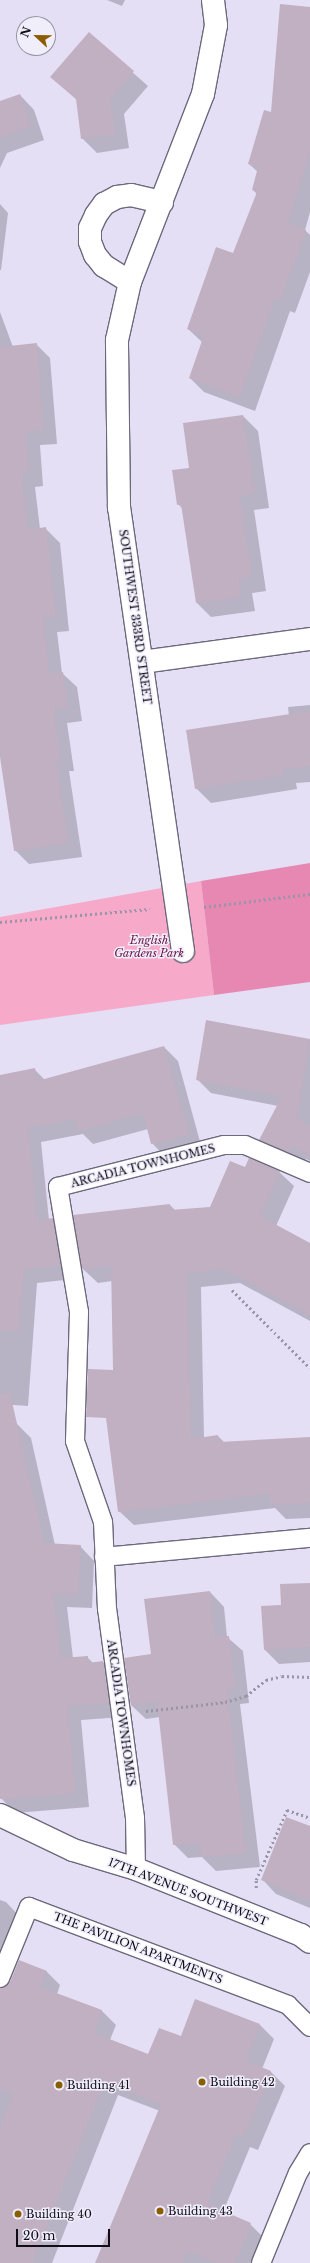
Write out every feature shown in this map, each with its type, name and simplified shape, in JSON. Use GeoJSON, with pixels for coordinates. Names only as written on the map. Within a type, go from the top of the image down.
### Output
{"type":"FeatureCollection","features":[{"type":"Feature","properties":{"kind":"street","name":"SOUTHWEST 333RD STREET"},"geometry":{"type":"LineString","coordinates":[[183,950],[119,508],[117,340],[130,282],[203,94],[216,25],[213,0]]}},
{"type":"Feature","properties":{"kind":"street"},"geometry":{"type":"LineString","coordinates":[[130,282],[104,266],[95,255],[90,242],[90,228],[96,215],[104,204],[117,198],[130,195],[162,202]]}},
{"type":"Feature","properties":{"kind":"street"},"geometry":{"type":"LineString","coordinates":[[142,662],[310,639]]}},
{"type":"Feature","properties":{"kind":"street","name":"17TH AVENUE SOUTHWEST"},"geometry":{"type":"LineString","coordinates":[[0,1815],[73,1850],[136,1869],[301,1935],[310,1942]]}},
{"type":"Feature","properties":{"kind":"lane","name":"ARCADIA TOWNHOMES"},"geometry":{"type":"LineString","coordinates":[[136,1869],[135,1818],[107,1609],[102,1522],[75,1441],[79,1312],[58,1187],[224,1145],[245,1145],[310,1174]]}},
{"type":"Feature","properties":{"kind":"lane"},"geometry":{"type":"LineString","coordinates":[[104,1557],[310,1538]]}},
{"type":"Feature","properties":{"kind":"lane","name":"THE PAVILION APARTMENTS"},"geometry":{"type":"LineString","coordinates":[[0,1978],[29,1907],[288,2005],[310,2027]]}},
{"type":"Feature","properties":{"kind":"lane"},"geometry":{"type":"LineString","coordinates":[[261,2263],[298,2173],[310,2153]]}},
{"type":"Feature","properties":{"kind":"path"},"geometry":{"type":"LineString","coordinates":[[0,922],[176,908],[310,894]]}},
{"type":"Feature","properties":{"kind":"path"},"geometry":{"type":"LineString","coordinates":[[232,1290],[310,1368]]}},
{"type":"Feature","properties":{"kind":"path"},"geometry":{"type":"LineString","coordinates":[[121,1714],[225,1702],[246,1696],[271,1679],[282,1676],[310,1676]]}},
{"type":"Feature","properties":{"kind":"path"},"geometry":{"type":"LineString","coordinates":[[255,1917],[256,1880],[287,1810],[310,1818]]}},
{"type":"Feature","properties":{"kind":"green space","name":"English Gardens Park"},"geometry":{"type":"Polygon","coordinates":[[[201,881],[214,995],[0,1025],[0,917],[201,881]]]}},
{"type":"Feature","properties":{"kind":"shaded area"},"geometry":{"type":"Polygon","coordinates":[[[310,863],[310,982],[214,995],[201,881],[310,863]]]}},
{"type":"Feature","properties":{"kind":"building"},"geometry":{"type":"Polygon","coordinates":[[[280,4],[310,7],[310,150],[288,223],[306,230],[281,299],[275,297],[240,397],[189,378],[204,335],[187,329],[216,247],[233,253],[257,192],[252,190],[258,167],[248,164],[264,110],[271,112],[280,4]]]}},
{"type":"Feature","properties":{"kind":"building"},"geometry":{"type":"Polygon","coordinates":[[[89,32],[134,71],[110,99],[115,134],[81,139],[76,99],[50,77],[89,32]]]}},
{"type":"Feature","properties":{"kind":"building"},"geometry":{"type":"Polygon","coordinates":[[[20,94],[31,126],[0,137],[0,101],[20,94]]]}},
{"type":"Feature","properties":{"kind":"building"},"geometry":{"type":"Polygon","coordinates":[[[37,343],[43,430],[26,431],[29,473],[21,473],[28,530],[46,527],[56,617],[43,618],[49,673],[63,672],[68,707],[53,709],[60,757],[56,758],[68,843],[14,851],[0,757],[0,347],[37,343]]]}},
{"type":"Feature","properties":{"kind":"building"},"geometry":{"type":"Polygon","coordinates":[[[243,415],[255,493],[240,496],[252,577],[239,579],[241,597],[196,603],[181,504],[177,505],[172,470],[189,468],[183,423],[243,415]]]}},
{"type":"Feature","properties":{"kind":"building"},"geometry":{"type":"Polygon","coordinates":[[[310,711],[310,766],[283,769],[283,775],[195,789],[186,730],[310,711]]]}},
{"type":"Feature","properties":{"kind":"building"},"geometry":{"type":"Polygon","coordinates":[[[206,1020],[310,1039],[297,1119],[310,1126],[310,1155],[292,1146],[289,1152],[259,1140],[282,1096],[196,1080],[206,1020]]]}},
{"type":"Feature","properties":{"kind":"building"},"geometry":{"type":"Polygon","coordinates":[[[164,1046],[189,1135],[151,1144],[143,1113],[78,1131],[75,1119],[28,1128],[37,1220],[53,1218],[61,1265],[24,1269],[19,1330],[0,1330],[0,1075],[35,1068],[37,1081],[164,1046]]]}},
{"type":"Feature","properties":{"kind":"building"},"geometry":{"type":"Polygon","coordinates":[[[249,1158],[280,1171],[260,1216],[310,1243],[310,1315],[225,1269],[187,1273],[191,1439],[218,1435],[219,1442],[310,1437],[310,1503],[271,1505],[270,1493],[118,1512],[106,1418],[86,1417],[88,1369],[113,1370],[111,1266],[82,1269],[73,1215],[170,1204],[170,1210],[210,1207],[230,1161],[245,1167],[249,1158]]]}},
{"type":"Feature","properties":{"kind":"building"},"geometry":{"type":"Polygon","coordinates":[[[10,1393],[44,1543],[81,1545],[78,1594],[53,1593],[61,1658],[88,1656],[88,1663],[103,1661],[109,1703],[68,1706],[75,1793],[0,1799],[0,1394],[10,1393]]]}},
{"type":"Feature","properties":{"kind":"building"},"geometry":{"type":"Polygon","coordinates":[[[310,1583],[310,1647],[264,1650],[261,1606],[281,1605],[280,1584],[310,1583]]]}},
{"type":"Feature","properties":{"kind":"building"},"geometry":{"type":"Polygon","coordinates":[[[210,1591],[215,1637],[229,1636],[235,1689],[227,1690],[246,1853],[201,1857],[200,1842],[173,1845],[157,1701],[131,1705],[124,1658],[151,1654],[144,1599],[210,1591]]]}},
{"type":"Feature","properties":{"kind":"building"},"geometry":{"type":"Polygon","coordinates":[[[286,1817],[310,1826],[310,1900],[261,1880],[286,1817]]]}},
{"type":"Feature","properties":{"kind":"building"},"geometry":{"type":"Polygon","coordinates":[[[19,1960],[47,1971],[40,1987],[102,2010],[94,2033],[148,2054],[159,2028],[181,2036],[195,1999],[260,2024],[246,2061],[271,2071],[244,2136],[236,2133],[207,2204],[251,2223],[235,2263],[217,2263],[188,2251],[182,2263],[95,2263],[161,2104],[104,2082],[32,2263],[0,2263],[0,2128],[13,2094],[0,2089],[0,1988],[10,1982],[19,1960]]]}},
{"type":"Feature","properties":{"kind":"place","name":"Building 42"},"geometry":{"type":"Point","coordinates":[202,2082]}},
{"type":"Feature","properties":{"kind":"place","name":"Building 41"},"geometry":{"type":"Point","coordinates":[59,2085]}},
{"type":"Feature","properties":{"kind":"place","name":"Building 43"},"geometry":{"type":"Point","coordinates":[160,2211]}},
{"type":"Feature","properties":{"kind":"place","name":"Building 40"},"geometry":{"type":"Point","coordinates":[18,2214]}}]}
